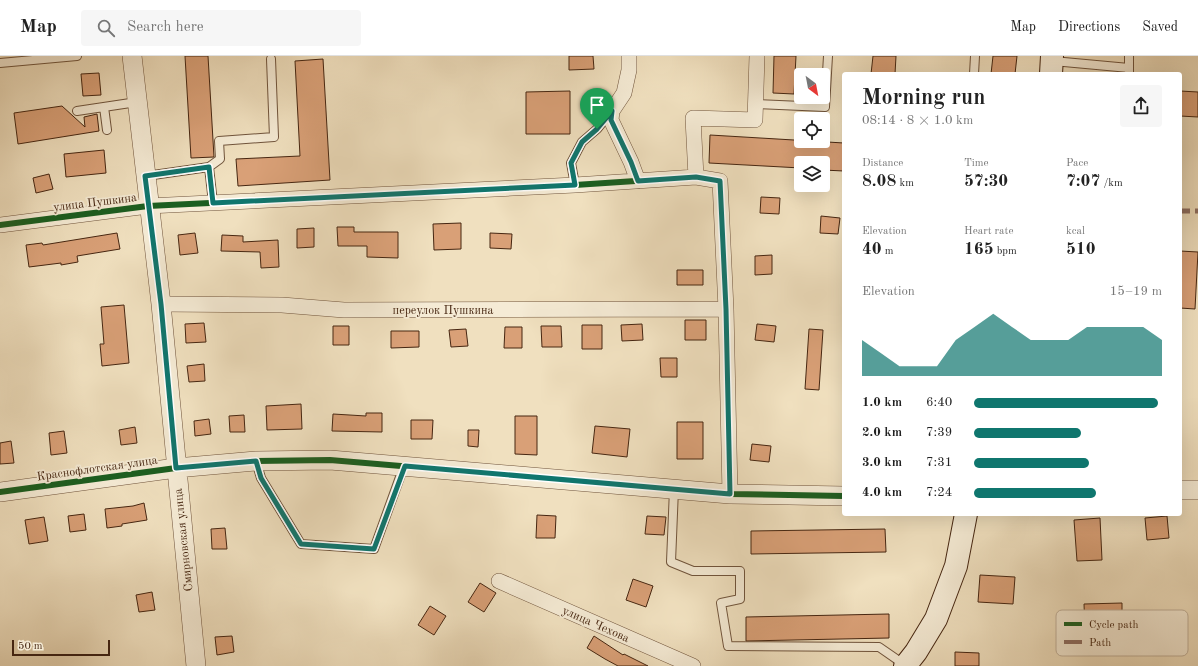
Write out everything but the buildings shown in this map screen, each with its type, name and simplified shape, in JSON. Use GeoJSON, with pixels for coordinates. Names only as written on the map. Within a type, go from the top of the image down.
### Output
{"type":"FeatureCollection","features":[{"type":"Feature","properties":{"kind":"main road"},"geometry":{"type":"LineString","coordinates":[[905,666],[936,619],[956,566],[966,516]]}},
{"type":"Feature","properties":{"kind":"street","name":"Смирновская улица"},"geometry":{"type":"LineString","coordinates":[[132,56],[148,206],[161,304],[196,666]]}},
{"type":"Feature","properties":{"kind":"street"},"geometry":{"type":"LineString","coordinates":[[629,56],[629,70],[624,92],[612,111],[611,120],[631,162],[638,181]]}},
{"type":"Feature","properties":{"kind":"street"},"geometry":{"type":"LineString","coordinates":[[696,177],[693,118],[755,120],[758,56]]}},
{"type":"Feature","properties":{"kind":"street","name":"улица Пушкина"},"geometry":{"type":"LineString","coordinates":[[0,225],[148,206],[575,185],[696,177],[720,181],[726,309]]}},
{"type":"Feature","properties":{"kind":"street","name":"переулок Пушкина"},"geometry":{"type":"LineString","coordinates":[[161,304],[282,305],[344,310],[726,309]]}},
{"type":"Feature","properties":{"kind":"street"},"geometry":{"type":"LineString","coordinates":[[726,309],[730,494]]}},
{"type":"Feature","properties":{"kind":"street","name":"Краснофлотская улица"},"geometry":{"type":"LineString","coordinates":[[0,492],[176,468],[256,461],[330,460],[730,494],[842,496]]}},
{"type":"Feature","properties":{"kind":"street"},"geometry":{"type":"LineString","coordinates":[[1182,490],[1198,490]]}},
{"type":"Feature","properties":{"kind":"street","name":"улица Чехова"},"geometry":{"type":"LineString","coordinates":[[499,581],[693,666]]}},
{"type":"Feature","properties":{"kind":"lane"},"geometry":{"type":"LineString","coordinates":[[0,63],[77,56]]}},
{"type":"Feature","properties":{"kind":"lane"},"geometry":{"type":"LineString","coordinates":[[755,104],[825,107],[828,56]]}},
{"type":"Feature","properties":{"kind":"lane"},"geometry":{"type":"LineString","coordinates":[[974,72],[975,56]]}},
{"type":"Feature","properties":{"kind":"lane"},"geometry":{"type":"LineString","coordinates":[[1052,64],[1129,71],[1130,56]]}},
{"type":"Feature","properties":{"kind":"lane"},"geometry":{"type":"LineString","coordinates":[[145,176],[209,167],[220,159],[219,141],[274,137],[271,59]]}},
{"type":"Feature","properties":{"kind":"lane"},"geometry":{"type":"LineString","coordinates":[[77,111],[137,102]]}},
{"type":"Feature","properties":{"kind":"lane"},"geometry":{"type":"LineString","coordinates":[[104,107],[107,130]]}},
{"type":"Feature","properties":{"kind":"lane"},"geometry":{"type":"LineString","coordinates":[[575,185],[571,163],[582,142],[597,129],[612,111]]}},
{"type":"Feature","properties":{"kind":"lane"},"geometry":{"type":"LineString","coordinates":[[209,167],[213,203]]}},
{"type":"Feature","properties":{"kind":"lane"},"geometry":{"type":"LineString","coordinates":[[256,461],[261,478],[301,544],[374,549],[405,466]]}},
{"type":"Feature","properties":{"kind":"lane"},"geometry":{"type":"LineString","coordinates":[[674,489],[670,562],[694,571],[740,572],[740,599],[721,603],[728,646],[879,646],[905,666]]}},
{"type":"Feature","properties":{"kind":"marked path"},"geometry":{"type":"LineString","coordinates":[[1182,211],[1198,211]]}},
{"type":"Feature","properties":{"kind":"cycle path"},"geometry":{"type":"LineString","coordinates":[[0,225],[148,206],[575,185],[696,177]]}},
{"type":"Feature","properties":{"kind":"cycle path"},"geometry":{"type":"LineString","coordinates":[[0,492],[176,468],[256,461],[330,460],[730,494],[842,496]]}},
{"type":"Feature","properties":{"kind":"route"},"geometry":{"type":"LineString","coordinates":[[612,111],[611,120],[618,131],[638,181],[696,177],[720,181],[726,309],[730,494],[405,466],[374,549],[301,544],[261,478],[256,461],[176,468],[161,304],[145,176],[209,167],[213,203],[575,185],[571,163],[582,142],[597,129],[612,111]]}}]}
